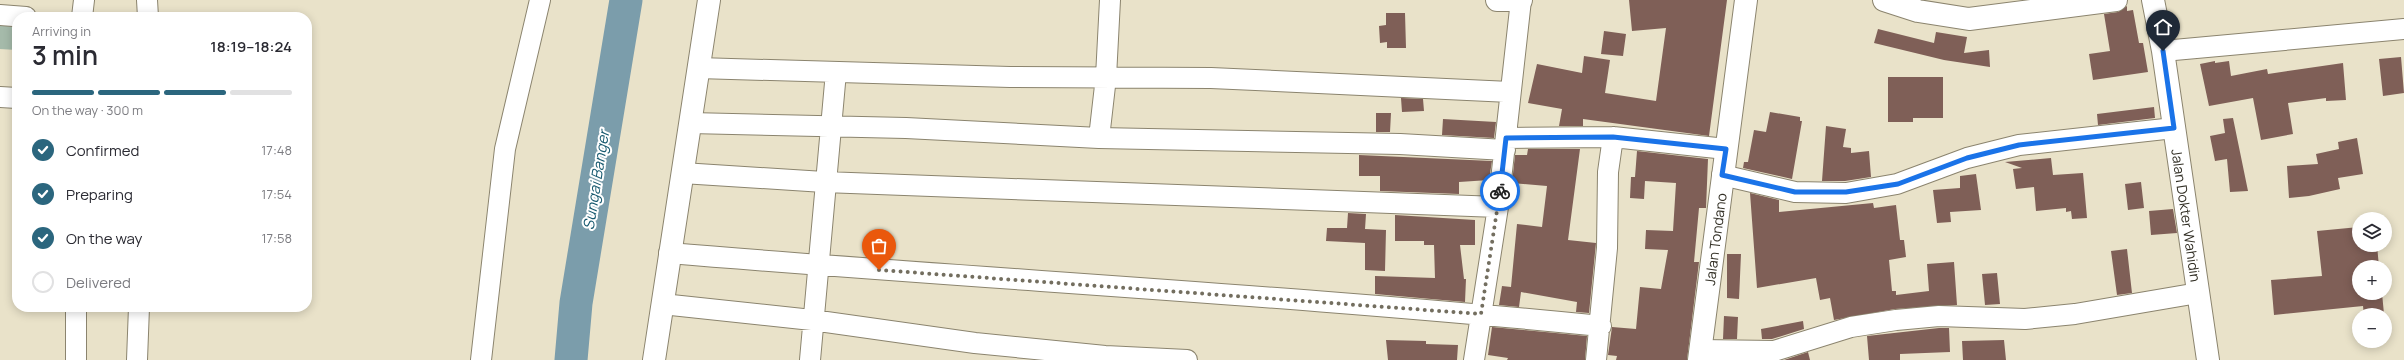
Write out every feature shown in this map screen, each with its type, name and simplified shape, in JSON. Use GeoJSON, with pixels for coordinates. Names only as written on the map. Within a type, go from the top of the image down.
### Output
{"type":"FeatureCollection","features":[{"type":"Feature","properties":{"kind":"street"},"geometry":{"type":"LineString","coordinates":[[83,12],[84,0]]}},
{"type":"Feature","properties":{"kind":"street"},"geometry":{"type":"LineString","coordinates":[[147,0],[148,12]]}},
{"type":"Feature","properties":{"kind":"street"},"geometry":{"type":"LineString","coordinates":[[481,360],[505,150],[540,0]]}},
{"type":"Feature","properties":{"kind":"street"},"geometry":{"type":"LineString","coordinates":[[654,360],[669,253],[709,0]]}},
{"type":"Feature","properties":{"kind":"street"},"geometry":{"type":"LineString","coordinates":[[1099,138],[1106,77],[1110,0]]}},
{"type":"Feature","properties":{"kind":"street"},"geometry":{"type":"LineString","coordinates":[[1474,360],[1498,207],[1521,0],[1497,0]]}},
{"type":"Feature","properties":{"kind":"street","name":"Jalan Tondano"},"geometry":{"type":"LineString","coordinates":[[1699,355],[1746,0]]}},
{"type":"Feature","properties":{"kind":"street"},"geometry":{"type":"LineString","coordinates":[[1884,0],[1918,11],[1969,19],[2116,0]]}},
{"type":"Feature","properties":{"kind":"street","name":"Jalan Dokter Wahidin"},"geometry":{"type":"LineString","coordinates":[[2153,0],[2163,51],[2208,360]]}},
{"type":"Feature","properties":{"kind":"street"},"geometry":{"type":"LineString","coordinates":[[0,15],[12,16]]}},
{"type":"Feature","properties":{"kind":"street"},"geometry":{"type":"LineString","coordinates":[[2163,51],[2404,29]]}},
{"type":"Feature","properties":{"kind":"street"},"geometry":{"type":"LineString","coordinates":[[698,68],[836,72],[1211,78],[1510,92]]}},
{"type":"Feature","properties":{"kind":"street"},"geometry":{"type":"LineString","coordinates":[[810,360],[824,182],[836,72]]}},
{"type":"Feature","properties":{"kind":"street"},"geometry":{"type":"LineString","coordinates":[[0,97],[12,98]]}},
{"type":"Feature","properties":{"kind":"street"},"geometry":{"type":"LineString","coordinates":[[690,124],[830,126],[1099,138],[1400,144],[1506,144],[1613,137],[1726,149]]}},
{"type":"Feature","properties":{"kind":"street"},"geometry":{"type":"LineString","coordinates":[[1722,175],[1795,192],[1846,192],[1898,184],[1967,158],[2019,145],[2174,128]]}},
{"type":"Feature","properties":{"kind":"street"},"geometry":{"type":"LineString","coordinates":[[1596,360],[1601,326],[1607,248],[1606,193],[1613,137]]}},
{"type":"Feature","properties":{"kind":"street"},"geometry":{"type":"LineString","coordinates":[[682,173],[824,182],[1498,207]]}},
{"type":"Feature","properties":{"kind":"street"},"geometry":{"type":"LineString","coordinates":[[669,253],[1481,314],[1601,326]]}},
{"type":"Feature","properties":{"kind":"street"},"geometry":{"type":"LineString","coordinates":[[1699,355],[1774,351],[1851,327],[1896,320],[1946,316],[2025,319],[2075,314],[2198,293]]}},
{"type":"Feature","properties":{"kind":"street"},"geometry":{"type":"LineString","coordinates":[[662,304],[812,320],[975,343],[1104,358],[1187,360]]}},
{"type":"Feature","properties":{"kind":"street"},"geometry":{"type":"LineString","coordinates":[[76,312],[76,360]]}},
{"type":"Feature","properties":{"kind":"street"},"geometry":{"type":"LineString","coordinates":[[137,360],[139,312]]}},
{"type":"Feature","properties":{"kind":"green space"},"geometry":{"type":"Polygon","coordinates":[[[0,22],[12,23],[12,50],[0,49],[0,22]]]}},
{"type":"Feature","properties":{"kind":"building"},"geometry":{"type":"Polygon","coordinates":[[[1629,0],[1727,0],[1709,136],[1583,119],[1583,126],[1559,126],[1562,109],[1528,103],[1537,64],[1582,73],[1584,56],[1610,60],[1605,93],[1656,101],[1666,28],[1632,31],[1629,0]]]}},
{"type":"Feature","properties":{"kind":"building"},"geometry":{"type":"Polygon","coordinates":[[[2127,6],[2127,11],[2133,10],[2139,43],[2143,43],[2148,72],[2093,80],[2089,54],[2110,51],[2104,14],[2118,12],[2127,6]]]}},
{"type":"Feature","properties":{"kind":"building"},"geometry":{"type":"Polygon","coordinates":[[[1386,13],[1405,13],[1406,48],[1387,48],[1387,42],[1380,43],[1379,26],[1386,25],[1386,13]]]}},
{"type":"Feature","properties":{"kind":"building"},"geometry":{"type":"Polygon","coordinates":[[[1878,29],[1934,43],[1936,32],[1967,37],[1964,53],[1989,50],[1990,67],[1944,60],[1874,43],[1878,29]]]}},
{"type":"Feature","properties":{"kind":"building"},"geometry":{"type":"Polygon","coordinates":[[[1604,31],[1626,34],[1623,56],[1601,54],[1604,31]]]}},
{"type":"Feature","properties":{"kind":"building"},"geometry":{"type":"Polygon","coordinates":[[[2401,57],[2404,93],[2383,96],[2379,59],[2401,57]]]}},
{"type":"Feature","properties":{"kind":"building"},"geometry":{"type":"Polygon","coordinates":[[[2215,61],[2215,63],[2229,61],[2231,76],[2267,69],[2268,74],[2343,63],[2346,100],[2326,101],[2326,98],[2288,103],[2293,134],[2261,140],[2253,98],[2209,106],[2200,64],[2215,61]]]}},
{"type":"Feature","properties":{"kind":"building"},"geometry":{"type":"Polygon","coordinates":[[[1888,77],[1943,77],[1943,118],[1913,118],[1913,122],[1888,122],[1888,77]]]}},
{"type":"Feature","properties":{"kind":"building"},"geometry":{"type":"Polygon","coordinates":[[[1401,98],[1423,99],[1424,111],[1402,112],[1401,98]]]}},
{"type":"Feature","properties":{"kind":"building"},"geometry":{"type":"Polygon","coordinates":[[[2154,107],[2155,118],[2098,125],[2097,114],[2154,107]]]}},
{"type":"Feature","properties":{"kind":"building"},"geometry":{"type":"Polygon","coordinates":[[[1770,112],[1800,117],[1800,121],[1802,121],[1792,179],[1743,168],[1744,162],[1748,162],[1754,130],[1766,132],[1770,112]]]}},
{"type":"Feature","properties":{"kind":"building"},"geometry":{"type":"Polygon","coordinates":[[[1376,113],[1391,113],[1390,132],[1376,132],[1376,113]]]}},
{"type":"Feature","properties":{"kind":"building"},"geometry":{"type":"Polygon","coordinates":[[[2233,118],[2248,191],[2230,192],[2227,159],[2215,161],[2210,136],[2225,133],[2223,119],[2233,118]]]}},
{"type":"Feature","properties":{"kind":"building"},"geometry":{"type":"Polygon","coordinates":[[[1443,119],[1496,122],[1494,138],[1442,135],[1443,119]]]}},
{"type":"Feature","properties":{"kind":"building"},"geometry":{"type":"Polygon","coordinates":[[[1826,126],[1846,129],[1843,147],[1851,148],[1851,153],[1869,151],[1871,177],[1845,181],[1822,181],[1826,126]]]}},
{"type":"Feature","properties":{"kind":"building"},"geometry":{"type":"Polygon","coordinates":[[[2357,138],[2363,174],[2338,178],[2340,189],[2309,196],[2289,198],[2287,166],[2318,164],[2316,154],[2339,149],[2338,142],[2357,138]]]}},
{"type":"Feature","properties":{"kind":"building"},"geometry":{"type":"Polygon","coordinates":[[[1528,149],[1580,149],[1568,240],[1596,243],[1589,313],[1576,312],[1577,302],[1521,292],[1519,307],[1499,305],[1502,286],[1511,287],[1517,224],[1542,227],[1547,186],[1512,183],[1515,155],[1527,155],[1528,149]]]}},
{"type":"Feature","properties":{"kind":"building"},"geometry":{"type":"Polygon","coordinates":[[[1637,151],[1708,159],[1706,208],[1699,208],[1694,262],[1699,262],[1687,360],[1616,360],[1617,356],[1608,355],[1612,327],[1636,329],[1640,287],[1661,289],[1668,250],[1645,249],[1646,230],[1673,231],[1676,183],[1645,181],[1644,199],[1630,198],[1631,177],[1635,177],[1637,151]]]}},
{"type":"Feature","properties":{"kind":"building"},"geometry":{"type":"Polygon","coordinates":[[[1359,155],[1492,161],[1489,180],[1459,182],[1459,194],[1380,191],[1380,176],[1359,176],[1359,155]]]}},
{"type":"Feature","properties":{"kind":"building"},"geometry":{"type":"Polygon","coordinates":[[[2051,158],[2053,175],[2083,173],[2087,218],[2072,219],[2071,211],[2066,212],[2066,208],[2036,211],[2034,187],[2016,189],[2013,169],[2022,168],[2005,162],[2051,158]]]}},
{"type":"Feature","properties":{"kind":"building"},"geometry":{"type":"Polygon","coordinates":[[[1976,174],[1981,210],[1950,212],[1951,222],[1937,223],[1933,190],[1960,188],[1960,176],[1976,174]]]}},
{"type":"Feature","properties":{"kind":"building"},"geometry":{"type":"Polygon","coordinates":[[[2141,182],[2144,208],[2128,210],[2125,184],[2141,182]]]}},
{"type":"Feature","properties":{"kind":"building"},"geometry":{"type":"Polygon","coordinates":[[[1750,193],[1779,200],[1779,212],[1873,203],[1874,208],[1896,205],[1900,240],[1904,240],[1906,257],[1889,260],[1892,291],[1896,291],[1896,295],[1929,291],[1927,264],[1954,262],[1957,305],[1895,309],[1834,320],[1830,298],[1820,300],[1816,278],[1757,288],[1750,193]]]}},
{"type":"Feature","properties":{"kind":"building"},"geometry":{"type":"Polygon","coordinates":[[[2173,209],[2177,233],[2151,235],[2149,211],[2173,209]]]}},
{"type":"Feature","properties":{"kind":"building"},"geometry":{"type":"Polygon","coordinates":[[[1348,213],[1366,214],[1365,229],[1386,230],[1385,271],[1365,270],[1365,243],[1326,241],[1327,228],[1347,228],[1348,213]]]}},
{"type":"Feature","properties":{"kind":"building"},"geometry":{"type":"Polygon","coordinates":[[[1395,215],[1475,220],[1475,245],[1460,245],[1464,279],[1466,279],[1465,302],[1375,294],[1375,276],[1435,278],[1434,245],[1424,245],[1424,241],[1395,241],[1395,215]]]}},
{"type":"Feature","properties":{"kind":"building"},"geometry":{"type":"Polygon","coordinates":[[[2352,228],[2352,252],[2378,252],[2378,260],[2352,260],[2352,300],[2383,300],[2383,308],[2363,308],[2363,306],[2274,315],[2271,280],[2322,276],[2317,231],[2352,228]]]}},
{"type":"Feature","properties":{"kind":"building"},"geometry":{"type":"Polygon","coordinates":[[[2127,249],[2132,293],[2117,295],[2111,251],[2127,249]]]}},
{"type":"Feature","properties":{"kind":"building"},"geometry":{"type":"Polygon","coordinates":[[[1727,254],[1741,254],[1739,299],[1727,298],[1727,254]]]}},
{"type":"Feature","properties":{"kind":"building"},"geometry":{"type":"Polygon","coordinates":[[[1997,273],[2000,304],[1985,305],[1982,274],[1997,273]]]}},
{"type":"Feature","properties":{"kind":"building"},"geometry":{"type":"Polygon","coordinates":[[[1724,316],[1738,317],[1737,339],[1723,339],[1724,316]]]}},
{"type":"Feature","properties":{"kind":"building"},"geometry":{"type":"Polygon","coordinates":[[[1803,321],[1804,329],[1772,339],[1762,339],[1761,329],[1803,321]]]}},
{"type":"Feature","properties":{"kind":"building"},"geometry":{"type":"Polygon","coordinates":[[[1492,327],[1587,336],[1585,360],[1507,360],[1508,358],[1488,355],[1492,327]]]}},
{"type":"Feature","properties":{"kind":"building"},"geometry":{"type":"Polygon","coordinates":[[[1949,328],[1950,352],[1900,354],[1900,360],[1869,360],[1867,336],[1949,328]]]}},
{"type":"Feature","properties":{"kind":"building"},"geometry":{"type":"Polygon","coordinates":[[[1386,340],[1426,341],[1426,344],[1458,345],[1457,360],[1388,360],[1386,340]]]}},
{"type":"Feature","properties":{"kind":"building"},"geometry":{"type":"Polygon","coordinates":[[[2004,340],[2006,360],[1963,360],[1962,341],[2004,340]]]}},
{"type":"Feature","properties":{"kind":"building"},"geometry":{"type":"Polygon","coordinates":[[[1808,352],[1810,360],[1784,360],[1808,352]]]}},
{"type":"Feature","properties":{"kind":"waterway","name":"Sungai Banger"},"geometry":{"type":"LineString","coordinates":[[571,360],[576,303],[626,0]]}},
{"type":"Feature","properties":{"kind":"way so far"},"geometry":{"type":"LineString","coordinates":[[879,270],[1247,295],[1481,314],[1500,191]]}},
{"type":"Feature","properties":{"kind":"route"},"geometry":{"type":"LineString","coordinates":[[1500,191],[1506,138],[1613,137],[1726,149],[1722,175],[1795,192],[1820,193],[1846,192],[1898,184],[1934,169],[1967,158],[2019,145],[2103,134],[2174,128],[2163,51]]}}]}
